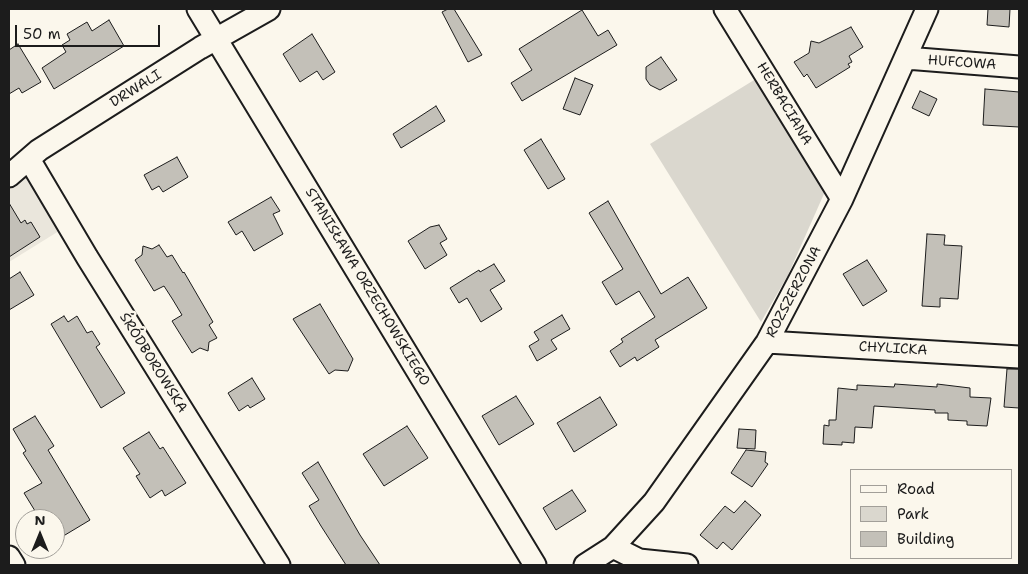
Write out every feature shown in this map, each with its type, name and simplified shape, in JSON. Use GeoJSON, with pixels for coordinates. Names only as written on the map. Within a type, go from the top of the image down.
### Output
{"type":"FeatureCollection","features":[{"type":"Feature","properties":{"kind":"street","name":"STANISŁAWA ORZECHOWSKIEGO"},"geometry":{"type":"LineString","coordinates":[[198,9],[535,565]]}},
{"type":"Feature","properties":{"kind":"street","name":"DRWALI"},"geometry":{"type":"LineString","coordinates":[[9,176],[39,150],[200,48],[218,40],[269,9]]}},
{"type":"Feature","properties":{"kind":"street","name":"HERBACIANA"},"geometry":{"type":"LineString","coordinates":[[726,9],[842,199]]}},
{"type":"Feature","properties":{"kind":"street","name":"ROZSZERZONA"},"geometry":{"type":"LineString","coordinates":[[585,565],[613,547],[654,502],[767,342],[842,199],[927,9]]}},
{"type":"Feature","properties":{"kind":"street","name":"HUFCOWA"},"geometry":{"type":"LineString","coordinates":[[906,58],[1019,67]]}},
{"type":"Feature","properties":{"kind":"street","name":"ŚRÓDBOROWSKA"},"geometry":{"type":"LineString","coordinates":[[29,159],[86,257],[279,565]]}},
{"type":"Feature","properties":{"kind":"street","name":"CHYLICKA"},"geometry":{"type":"LineString","coordinates":[[767,342],[1019,357]]}},
{"type":"Feature","properties":{"kind":"street"},"geometry":{"type":"LineString","coordinates":[[613,547],[639,560],[687,565]]}},
{"type":"Feature","properties":{"kind":"street"},"geometry":{"type":"LineString","coordinates":[[9,557],[14,565]]}},
{"type":"Feature","properties":{"kind":"shaded area"},"geometry":{"type":"Polygon","coordinates":[[[26,176],[59,231],[9,262],[9,186],[26,176]]]}},
{"type":"Feature","properties":{"kind":"green space"},"geometry":{"type":"Polygon","coordinates":[[[759,77],[827,187],[788,275],[761,322],[650,144],[759,77]]]}},
{"type":"Feature","properties":{"kind":"building"},"geometry":{"type":"Polygon","coordinates":[[[454,9],[482,55],[468,62],[442,12],[454,9]]]}},
{"type":"Feature","properties":{"kind":"building"},"geometry":{"type":"Polygon","coordinates":[[[988,9],[1010,9],[1009,27],[987,25],[988,9]]]}},
{"type":"Feature","properties":{"kind":"building"},"geometry":{"type":"Polygon","coordinates":[[[582,10],[598,36],[608,30],[617,45],[522,101],[511,83],[532,70],[519,49],[582,10]]]}},
{"type":"Feature","properties":{"kind":"building"},"geometry":{"type":"Polygon","coordinates":[[[109,20],[124,46],[54,89],[42,68],[66,52],[62,45],[70,40],[67,34],[87,22],[92,31],[109,20]]]}},
{"type":"Feature","properties":{"kind":"building"},"geometry":{"type":"Polygon","coordinates":[[[851,27],[863,47],[849,56],[852,62],[848,64],[850,67],[816,88],[807,74],[804,77],[794,62],[809,53],[811,41],[819,43],[851,27]]]}},
{"type":"Feature","properties":{"kind":"building"},"geometry":{"type":"Polygon","coordinates":[[[312,34],[335,72],[323,80],[317,71],[300,82],[283,54],[312,34]]]}},
{"type":"Feature","properties":{"kind":"building"},"geometry":{"type":"Polygon","coordinates":[[[18,44],[41,82],[22,93],[19,88],[9,94],[9,50],[18,44]]]}},
{"type":"Feature","properties":{"kind":"building"},"geometry":{"type":"Polygon","coordinates":[[[661,57],[677,80],[660,90],[650,85],[646,79],[646,67],[661,57]]]}},
{"type":"Feature","properties":{"kind":"building"},"geometry":{"type":"Polygon","coordinates":[[[575,78],[593,85],[580,115],[563,109],[575,78]]]}},
{"type":"Feature","properties":{"kind":"building"},"geometry":{"type":"Polygon","coordinates":[[[985,89],[1019,92],[1019,127],[983,125],[985,89]]]}},
{"type":"Feature","properties":{"kind":"building"},"geometry":{"type":"Polygon","coordinates":[[[920,91],[937,99],[929,116],[912,108],[920,91]]]}},
{"type":"Feature","properties":{"kind":"building"},"geometry":{"type":"Polygon","coordinates":[[[436,106],[445,121],[401,148],[393,134],[436,106]]]}},
{"type":"Feature","properties":{"kind":"building"},"geometry":{"type":"Polygon","coordinates":[[[541,139],[565,179],[548,189],[524,150],[541,139]]]}},
{"type":"Feature","properties":{"kind":"building"},"geometry":{"type":"Polygon","coordinates":[[[177,157],[188,177],[163,192],[159,186],[152,190],[144,175],[177,157]]]}},
{"type":"Feature","properties":{"kind":"building"},"geometry":{"type":"Polygon","coordinates":[[[271,197],[280,211],[273,214],[283,234],[254,251],[242,231],[236,235],[228,222],[271,197]]]}},
{"type":"Feature","properties":{"kind":"building"},"geometry":{"type":"Polygon","coordinates":[[[608,201],[661,294],[688,277],[707,308],[655,340],[659,347],[637,361],[635,357],[620,367],[610,351],[623,342],[621,339],[655,317],[639,291],[616,305],[602,282],[623,269],[589,213],[608,201]]]}},
{"type":"Feature","properties":{"kind":"building"},"geometry":{"type":"Polygon","coordinates":[[[9,203],[21,223],[25,220],[27,224],[31,222],[40,237],[9,257],[9,203]]]}},
{"type":"Feature","properties":{"kind":"building"},"geometry":{"type":"Polygon","coordinates":[[[439,225],[447,239],[440,243],[447,255],[425,269],[408,241],[430,227],[439,225]]]}},
{"type":"Feature","properties":{"kind":"building"},"geometry":{"type":"Polygon","coordinates":[[[927,234],[945,235],[944,245],[962,246],[958,299],[940,298],[940,307],[922,306],[927,234]]]}},
{"type":"Feature","properties":{"kind":"building"},"geometry":{"type":"Polygon","coordinates":[[[159,245],[167,257],[172,255],[184,272],[213,322],[209,325],[217,338],[209,342],[208,351],[200,348],[192,353],[172,321],[182,315],[173,300],[164,286],[154,291],[135,260],[142,255],[143,246],[152,249],[159,245]]]}},
{"type":"Feature","properties":{"kind":"building"},"geometry":{"type":"Polygon","coordinates":[[[867,260],[887,291],[863,306],[843,274],[867,260]]]}},
{"type":"Feature","properties":{"kind":"building"},"geometry":{"type":"Polygon","coordinates":[[[494,264],[505,281],[490,290],[502,309],[481,322],[467,298],[459,303],[450,288],[479,270],[480,272],[494,264]]]}},
{"type":"Feature","properties":{"kind":"building"},"geometry":{"type":"Polygon","coordinates":[[[20,272],[34,295],[9,310],[9,279],[20,272]]]}},
{"type":"Feature","properties":{"kind":"building"},"geometry":{"type":"Polygon","coordinates":[[[320,304],[353,359],[348,371],[335,370],[329,374],[293,319],[320,304]]]}},
{"type":"Feature","properties":{"kind":"building"},"geometry":{"type":"Polygon","coordinates":[[[562,315],[570,329],[551,340],[557,349],[537,361],[529,346],[539,340],[534,332],[562,315]]]}},
{"type":"Feature","properties":{"kind":"building"},"geometry":{"type":"Polygon","coordinates":[[[64,316],[68,322],[77,316],[87,333],[92,331],[100,344],[96,347],[125,393],[101,408],[51,324],[64,316]]]}},
{"type":"Feature","properties":{"kind":"building"},"geometry":{"type":"Polygon","coordinates":[[[1007,369],[1019,369],[1019,408],[1004,407],[1007,369]]]}},
{"type":"Feature","properties":{"kind":"building"},"geometry":{"type":"Polygon","coordinates":[[[252,378],[265,399],[250,408],[248,405],[239,411],[228,393],[252,378]]]}},
{"type":"Feature","properties":{"kind":"building"},"geometry":{"type":"Polygon","coordinates":[[[895,384],[937,387],[937,384],[970,388],[970,397],[991,398],[987,426],[967,425],[967,421],[948,420],[948,413],[935,413],[935,410],[874,406],[872,428],[855,427],[854,443],[842,442],[842,445],[823,444],[824,425],[829,426],[829,420],[836,420],[838,388],[857,390],[857,385],[894,387],[895,384]]]}},
{"type":"Feature","properties":{"kind":"building"},"geometry":{"type":"Polygon","coordinates":[[[516,396],[534,424],[499,445],[482,416],[516,396]]]}},
{"type":"Feature","properties":{"kind":"building"},"geometry":{"type":"Polygon","coordinates":[[[600,397],[617,425],[574,452],[557,423],[600,397]]]}},
{"type":"Feature","properties":{"kind":"building"},"geometry":{"type":"Polygon","coordinates":[[[35,416],[54,446],[48,450],[90,520],[65,535],[65,509],[34,509],[24,493],[42,483],[23,453],[26,451],[13,429],[35,416]]]}},
{"type":"Feature","properties":{"kind":"building"},"geometry":{"type":"Polygon","coordinates":[[[407,426],[428,458],[384,486],[363,454],[407,426]]]}},
{"type":"Feature","properties":{"kind":"building"},"geometry":{"type":"Polygon","coordinates":[[[739,429],[756,430],[755,449],[737,448],[739,429]]]}},
{"type":"Feature","properties":{"kind":"building"},"geometry":{"type":"Polygon","coordinates":[[[149,432],[160,449],[163,447],[186,483],[165,496],[162,490],[150,498],[136,476],[140,474],[123,448],[149,432]]]}},
{"type":"Feature","properties":{"kind":"building"},"geometry":{"type":"Polygon","coordinates":[[[746,450],[766,452],[765,462],[768,464],[752,487],[731,473],[746,450]]]}},
{"type":"Feature","properties":{"kind":"building"},"geometry":{"type":"Polygon","coordinates":[[[318,462],[360,535],[380,565],[346,565],[321,526],[309,506],[319,500],[302,473],[318,462]]]}},
{"type":"Feature","properties":{"kind":"building"},"geometry":{"type":"Polygon","coordinates":[[[572,490],[586,511],[556,530],[543,508],[572,490]]]}},
{"type":"Feature","properties":{"kind":"building"},"geometry":{"type":"Polygon","coordinates":[[[745,501],[761,515],[732,550],[723,542],[717,549],[700,535],[725,506],[734,513],[745,501]]]}}]}
